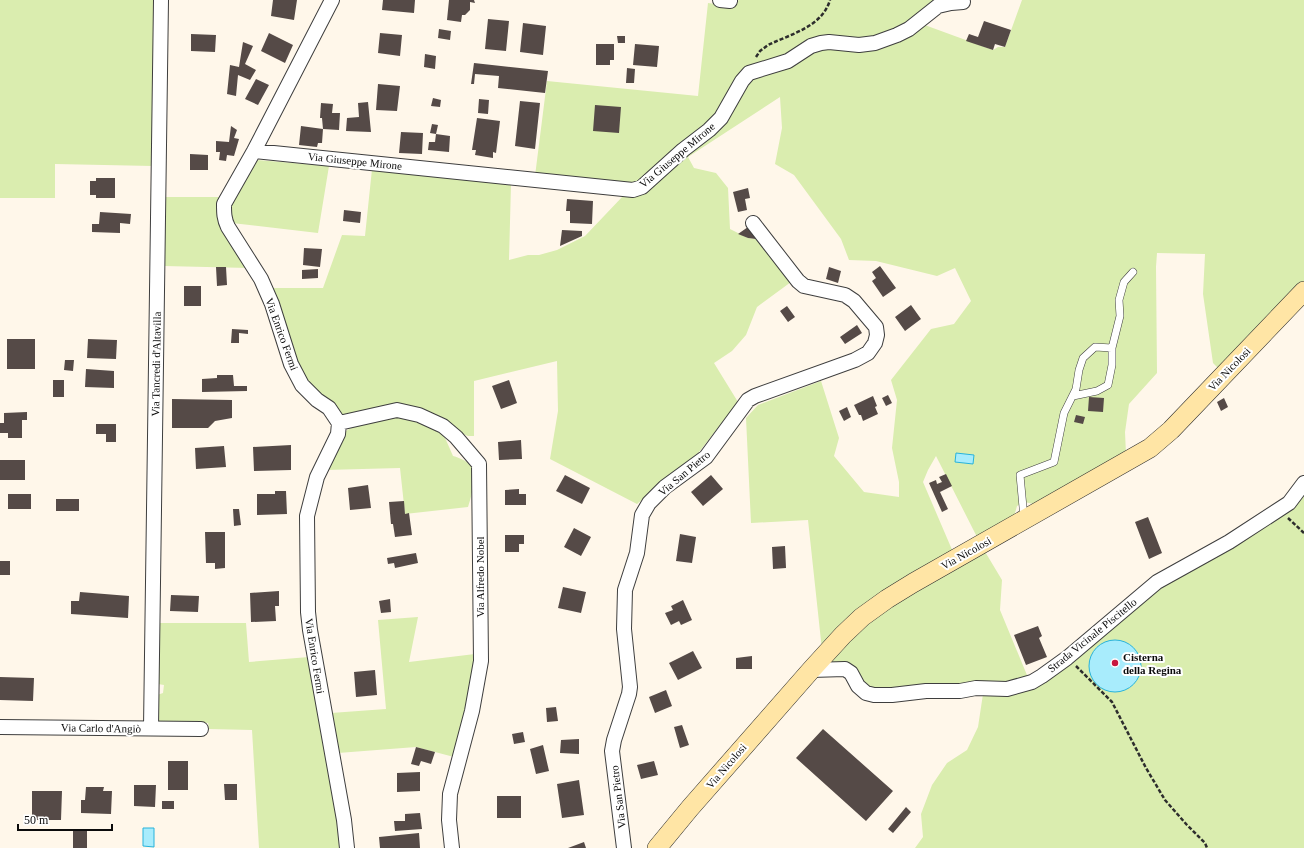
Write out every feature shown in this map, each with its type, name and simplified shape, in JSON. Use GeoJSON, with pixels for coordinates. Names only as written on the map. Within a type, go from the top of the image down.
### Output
{"type":"FeatureCollection","features":[{"type":"Feature","properties":{"kind":"main road","name":"Via Nicolosi"},"geometry":{"type":"LineString","coordinates":[[657,848],[690,808],[811,670],[843,635],[862,617],[887,599],[1150,448],[1171,430],[1304,291]]}},
{"type":"Feature","properties":{"kind":"street","name":"Via Tancredi d'Altavilla"},"geometry":{"type":"LineString","coordinates":[[151,728],[161,0]]}},
{"type":"Feature","properties":{"kind":"street","name":"Via Enrico Fermi"},"geometry":{"type":"LineString","coordinates":[[332,0],[254,151],[224,204],[225,221],[261,279],[274,311],[291,364],[302,385],[317,400],[329,408],[339,423],[338,434],[317,477],[307,516],[308,604],[310,630],[344,820],[347,848]]}},
{"type":"Feature","properties":{"kind":"street","name":"Via Giuseppe Mirone"},"geometry":{"type":"LineString","coordinates":[[254,151],[633,190],[642,187],[721,118],[742,81],[749,73],[788,60],[811,46],[821,43],[829,42],[859,45],[898,35],[909,29],[938,6],[963,2]]}},
{"type":"Feature","properties":{"kind":"street","name":"Via San Pietro"},"geometry":{"type":"LineString","coordinates":[[624,848],[612,751],[614,740],[630,694],[624,629],[625,590],[637,553],[642,515],[649,503],[665,487],[706,457],[748,400],[755,396],[855,360],[868,353],[875,343],[877,335],[876,327],[854,301],[845,295],[804,286],[798,281],[753,223]]}},
{"type":"Feature","properties":{"kind":"street","name":"Via Alfredo Nobel"},"geometry":{"type":"LineString","coordinates":[[339,423],[397,410],[419,415],[443,426],[456,437],[479,464],[481,661],[472,711],[450,794],[449,820],[452,848]]}},
{"type":"Feature","properties":{"kind":"street","name":"Strada Vicinale Piscitello"},"geometry":{"type":"LineString","coordinates":[[811,670],[846,669],[851,673],[858,686],[866,693],[874,695],[892,695],[926,691],[960,691],[976,688],[1007,689],[1032,682],[1067,658],[1157,582],[1229,542],[1289,503],[1304,483]]}},
{"type":"Feature","properties":{"kind":"street","name":"Via Carlo d'Angiò"},"geometry":{"type":"LineString","coordinates":[[0,726],[201,729]]}},
{"type":"Feature","properties":{"kind":"lane"},"geometry":{"type":"LineString","coordinates":[[1073,396],[1097,391],[1108,385],[1112,365],[1112,348],[1120,316],[1119,300],[1124,282],[1133,272]]}},
{"type":"Feature","properties":{"kind":"lane"},"geometry":{"type":"LineString","coordinates":[[1024,520],[1020,475],[1054,462],[1064,413],[1076,389],[1079,370],[1083,358],[1095,347],[1112,348]]}},
{"type":"Feature","properties":{"kind":"path"},"geometry":{"type":"LineString","coordinates":[[754,72],[756,57],[760,50],[817,21],[824,13],[830,0]]}},
{"type":"Feature","properties":{"kind":"path"},"geometry":{"type":"LineString","coordinates":[[1279,510],[1304,533]]}},
{"type":"Feature","properties":{"kind":"path"},"geometry":{"type":"LineString","coordinates":[[1067,658],[1072,661],[1112,702],[1146,768],[1165,800],[1208,848]]}},
{"type":"Feature","properties":{"kind":"green space"},"geometry":{"type":"Polygon","coordinates":[[[0,0],[157,0],[153,166],[55,164],[55,198],[0,198],[0,0]]]}},
{"type":"Feature","properties":{"kind":"green space"},"geometry":{"type":"Polygon","coordinates":[[[739,0],[939,0],[910,24],[888,35],[790,55],[747,71],[718,116],[636,186],[535,176],[547,81],[698,96],[708,3],[729,6],[739,0]]]}},
{"type":"Feature","properties":{"kind":"green space"},"geometry":{"type":"Polygon","coordinates":[[[1022,0],[1304,0],[1304,281],[1220,370],[1213,363],[1203,294],[1205,254],[1157,253],[1157,373],[1129,404],[1125,432],[1126,454],[1037,505],[1025,502],[1017,506],[1013,520],[978,539],[936,456],[923,482],[953,552],[822,650],[808,520],[751,523],[746,418],[758,405],[821,381],[839,438],[834,456],[864,492],[899,497],[899,482],[892,448],[897,400],[891,380],[931,329],[954,324],[971,301],[955,268],[937,276],[876,261],[849,260],[841,239],[794,175],[775,164],[782,128],[780,97],[688,157],[694,168],[716,173],[728,188],[730,229],[748,238],[756,239],[791,282],[757,307],[746,335],[732,351],[714,363],[738,402],[699,452],[637,504],[550,459],[558,411],[557,361],[474,381],[474,436],[468,436],[456,431],[372,409],[342,415],[301,376],[270,288],[323,288],[342,235],[365,236],[372,169],[511,184],[509,260],[528,255],[539,255],[557,250],[585,236],[624,195],[685,152],[750,76],[821,47],[858,49],[922,24],[993,50],[998,47],[1005,47],[1022,0]]]}},
{"type":"Feature","properties":{"kind":"green space"},"geometry":{"type":"Polygon","coordinates":[[[257,160],[329,166],[318,233],[232,223],[230,209],[232,203],[257,160]]]}},
{"type":"Feature","properties":{"kind":"green space"},"geometry":{"type":"Polygon","coordinates":[[[166,197],[222,197],[249,268],[164,266],[166,197]]]}},
{"type":"Feature","properties":{"kind":"green space"},"geometry":{"type":"Polygon","coordinates":[[[401,415],[442,433],[453,456],[465,461],[472,467],[474,483],[468,507],[405,514],[400,468],[325,470],[342,434],[363,423],[401,415]]]}},
{"type":"Feature","properties":{"kind":"green space"},"geometry":{"type":"Polygon","coordinates":[[[1304,491],[1304,848],[915,848],[923,837],[921,814],[932,785],[947,763],[967,750],[978,727],[983,694],[1014,692],[1151,595],[1304,491]]]}},
{"type":"Feature","properties":{"kind":"green space"},"geometry":{"type":"Polygon","coordinates":[[[984,550],[1002,580],[1000,610],[1029,680],[1005,686],[878,692],[822,666],[868,620],[984,550]]]}},
{"type":"Feature","properties":{"kind":"green space"},"geometry":{"type":"Polygon","coordinates":[[[418,617],[409,662],[475,654],[476,670],[454,757],[416,747],[338,753],[331,713],[386,709],[378,620],[418,617]]]}},
{"type":"Feature","properties":{"kind":"green space"},"geometry":{"type":"Polygon","coordinates":[[[159,623],[246,623],[249,662],[309,657],[338,820],[341,848],[259,848],[252,730],[209,729],[208,723],[157,722],[157,695],[163,693],[164,685],[158,684],[159,623]]]}},
{"type":"Feature","properties":{"kind":"water"},"geometry":{"type":"Polygon","coordinates":[[[956,453],[974,455],[973,464],[955,462],[956,453]]]}},
{"type":"Feature","properties":{"kind":"water","name":"Cisterna della Regina"},"geometry":{"type":"Polygon","coordinates":[[[1115,640],[1129,644],[1137,652],[1141,666],[1137,680],[1129,688],[1115,692],[1101,688],[1093,680],[1089,666],[1093,652],[1101,644],[1115,640]]]}},
{"type":"Feature","properties":{"kind":"water"},"geometry":{"type":"Polygon","coordinates":[[[143,828],[154,828],[154,847],[143,846],[143,828]]]}},
{"type":"Feature","properties":{"kind":"building"},"geometry":{"type":"Polygon","coordinates":[[[273,0],[297,0],[294,20],[271,16],[273,0]]]}},
{"type":"Feature","properties":{"kind":"building"},"geometry":{"type":"Polygon","coordinates":[[[383,0],[415,0],[414,13],[382,10],[383,0]]]}},
{"type":"Feature","properties":{"kind":"building"},"geometry":{"type":"Polygon","coordinates":[[[449,0],[474,0],[475,3],[470,2],[470,10],[465,15],[462,15],[461,22],[447,20],[449,0]]]}},
{"type":"Feature","properties":{"kind":"building"},"geometry":{"type":"Polygon","coordinates":[[[488,19],[509,21],[506,51],[485,49],[488,19]]]}},
{"type":"Feature","properties":{"kind":"building"},"geometry":{"type":"Polygon","coordinates":[[[984,21],[1011,30],[1005,47],[995,44],[993,50],[966,41],[969,34],[978,37],[984,21]]]}},
{"type":"Feature","properties":{"kind":"building"},"geometry":{"type":"Polygon","coordinates":[[[523,23],[546,26],[543,55],[520,52],[523,23]]]}},
{"type":"Feature","properties":{"kind":"building"},"geometry":{"type":"Polygon","coordinates":[[[439,29],[451,31],[450,40],[438,38],[439,29]]]}},
{"type":"Feature","properties":{"kind":"building"},"geometry":{"type":"Polygon","coordinates":[[[269,33],[293,45],[285,63],[261,51],[269,33]]]}},
{"type":"Feature","properties":{"kind":"building"},"geometry":{"type":"Polygon","coordinates":[[[380,33],[402,35],[400,56],[378,53],[380,33]]]}},
{"type":"Feature","properties":{"kind":"building"},"geometry":{"type":"Polygon","coordinates":[[[191,34],[216,35],[215,52],[191,51],[191,34]]]}},
{"type":"Feature","properties":{"kind":"building"},"geometry":{"type":"Polygon","coordinates":[[[617,36],[625,36],[625,43],[618,43],[617,36]]]}},
{"type":"Feature","properties":{"kind":"building"},"geometry":{"type":"Polygon","coordinates":[[[243,42],[253,46],[245,64],[256,70],[250,80],[238,75],[236,96],[227,94],[230,65],[239,67],[243,42]]]}},
{"type":"Feature","properties":{"kind":"building"},"geometry":{"type":"Polygon","coordinates":[[[596,44],[614,44],[614,60],[610,60],[610,65],[596,65],[596,44]]]}},
{"type":"Feature","properties":{"kind":"building"},"geometry":{"type":"Polygon","coordinates":[[[635,44],[659,46],[657,67],[633,65],[635,44]]]}},
{"type":"Feature","properties":{"kind":"building"},"geometry":{"type":"Polygon","coordinates":[[[425,54],[436,56],[435,69],[424,67],[425,54]]]}},
{"type":"Feature","properties":{"kind":"building"},"geometry":{"type":"Polygon","coordinates":[[[474,63],[548,71],[545,93],[498,88],[499,76],[475,74],[474,84],[471,84],[474,63]]]}},
{"type":"Feature","properties":{"kind":"building"},"geometry":{"type":"Polygon","coordinates":[[[627,68],[635,69],[634,83],[626,83],[627,68]]]}},
{"type":"Feature","properties":{"kind":"building"},"geometry":{"type":"Polygon","coordinates":[[[256,79],[269,85],[258,105],[245,99],[256,79]]]}},
{"type":"Feature","properties":{"kind":"building"},"geometry":{"type":"Polygon","coordinates":[[[378,84],[400,86],[397,111],[376,110],[378,84]]]}},
{"type":"Feature","properties":{"kind":"building"},"geometry":{"type":"Polygon","coordinates":[[[433,98],[441,100],[440,107],[431,106],[433,98]]]}},
{"type":"Feature","properties":{"kind":"building"},"geometry":{"type":"Polygon","coordinates":[[[479,99],[489,100],[488,114],[478,113],[479,99]]]}},
{"type":"Feature","properties":{"kind":"building"},"geometry":{"type":"Polygon","coordinates":[[[520,101],[540,103],[535,149],[515,146],[520,101]]]}},
{"type":"Feature","properties":{"kind":"building"},"geometry":{"type":"Polygon","coordinates":[[[368,102],[371,132],[346,131],[347,118],[359,117],[358,103],[368,102]]]}},
{"type":"Feature","properties":{"kind":"building"},"geometry":{"type":"Polygon","coordinates":[[[321,103],[333,104],[332,113],[340,113],[339,130],[323,129],[322,118],[320,118],[321,103]]]}},
{"type":"Feature","properties":{"kind":"building"},"geometry":{"type":"Polygon","coordinates":[[[595,105],[621,107],[619,133],[593,131],[595,105]]]}},
{"type":"Feature","properties":{"kind":"building"},"geometry":{"type":"Polygon","coordinates":[[[477,118],[500,121],[496,153],[493,152],[493,158],[475,155],[476,150],[472,150],[477,118]]]}},
{"type":"Feature","properties":{"kind":"building"},"geometry":{"type":"Polygon","coordinates":[[[432,124],[438,125],[436,134],[430,133],[432,124]]]}},
{"type":"Feature","properties":{"kind":"building"},"geometry":{"type":"Polygon","coordinates":[[[231,126],[237,130],[234,138],[239,139],[234,156],[227,155],[226,161],[219,160],[220,152],[216,152],[216,141],[229,142],[231,126]]]}},
{"type":"Feature","properties":{"kind":"building"},"geometry":{"type":"Polygon","coordinates":[[[301,126],[323,129],[322,143],[318,143],[317,147],[299,145],[301,126]]]}},
{"type":"Feature","properties":{"kind":"building"},"geometry":{"type":"Polygon","coordinates":[[[401,132],[423,133],[422,154],[399,153],[401,132]]]}},
{"type":"Feature","properties":{"kind":"building"},"geometry":{"type":"Polygon","coordinates":[[[436,134],[450,136],[449,152],[428,150],[429,142],[435,142],[436,134]]]}},
{"type":"Feature","properties":{"kind":"building"},"geometry":{"type":"Polygon","coordinates":[[[190,154],[208,155],[208,170],[190,170],[190,154]]]}},
{"type":"Feature","properties":{"kind":"building"},"geometry":{"type":"Polygon","coordinates":[[[96,178],[115,178],[115,198],[96,198],[96,195],[90,195],[90,181],[96,181],[96,178]]]}},
{"type":"Feature","properties":{"kind":"building"},"geometry":{"type":"Polygon","coordinates":[[[748,188],[750,198],[745,199],[747,210],[738,212],[733,192],[748,188]]]}},
{"type":"Feature","properties":{"kind":"building"},"geometry":{"type":"Polygon","coordinates":[[[567,199],[593,201],[592,224],[570,223],[570,211],[566,211],[567,199]]]}},
{"type":"Feature","properties":{"kind":"building"},"geometry":{"type":"Polygon","coordinates":[[[344,210],[361,212],[360,223],[343,221],[344,210]]]}},
{"type":"Feature","properties":{"kind":"building"},"geometry":{"type":"Polygon","coordinates":[[[100,212],[131,214],[130,224],[120,223],[120,233],[92,232],[92,224],[99,224],[100,212]]]}},
{"type":"Feature","properties":{"kind":"building"},"geometry":{"type":"Polygon","coordinates":[[[748,227],[756,239],[738,234],[748,227]]]}},
{"type":"Feature","properties":{"kind":"building"},"geometry":{"type":"Polygon","coordinates":[[[562,230],[582,231],[582,236],[560,246],[562,230]]]}},
{"type":"Feature","properties":{"kind":"building"},"geometry":{"type":"Polygon","coordinates":[[[304,248],[322,249],[320,267],[303,265],[304,248]]]}},
{"type":"Feature","properties":{"kind":"building"},"geometry":{"type":"Polygon","coordinates":[[[880,266],[896,288],[883,297],[872,281],[876,278],[872,272],[880,266]]]}},
{"type":"Feature","properties":{"kind":"building"},"geometry":{"type":"Polygon","coordinates":[[[216,267],[226,267],[227,285],[217,286],[216,267]]]}},
{"type":"Feature","properties":{"kind":"building"},"geometry":{"type":"Polygon","coordinates":[[[829,267],[841,271],[838,283],[826,279],[829,267]]]}},
{"type":"Feature","properties":{"kind":"building"},"geometry":{"type":"Polygon","coordinates":[[[318,269],[318,278],[302,279],[302,270],[318,269]]]}},
{"type":"Feature","properties":{"kind":"building"},"geometry":{"type":"Polygon","coordinates":[[[184,286],[201,286],[201,306],[184,306],[184,286]]]}},
{"type":"Feature","properties":{"kind":"building"},"geometry":{"type":"Polygon","coordinates":[[[911,305],[921,319],[905,331],[895,317],[911,305]]]}},
{"type":"Feature","properties":{"kind":"building"},"geometry":{"type":"Polygon","coordinates":[[[787,306],[795,317],[788,322],[780,311],[787,306]]]}},
{"type":"Feature","properties":{"kind":"building"},"geometry":{"type":"Polygon","coordinates":[[[857,325],[862,333],[845,344],[840,337],[857,325]]]}},
{"type":"Feature","properties":{"kind":"building"},"geometry":{"type":"Polygon","coordinates":[[[232,329],[248,330],[248,334],[239,333],[239,343],[231,343],[232,329]]]}},
{"type":"Feature","properties":{"kind":"building"},"geometry":{"type":"Polygon","coordinates":[[[7,339],[35,339],[35,369],[7,369],[7,339]]]}},
{"type":"Feature","properties":{"kind":"building"},"geometry":{"type":"Polygon","coordinates":[[[88,339],[117,340],[116,359],[87,358],[88,339]]]}},
{"type":"Feature","properties":{"kind":"building"},"geometry":{"type":"Polygon","coordinates":[[[65,360],[74,360],[73,371],[64,370],[65,360]]]}},
{"type":"Feature","properties":{"kind":"building"},"geometry":{"type":"Polygon","coordinates":[[[86,369],[114,371],[114,388],[85,387],[86,369]]]}},
{"type":"Feature","properties":{"kind":"building"},"geometry":{"type":"Polygon","coordinates":[[[217,375],[233,375],[234,386],[247,386],[247,391],[202,392],[202,379],[217,378],[217,375]]]}},
{"type":"Feature","properties":{"kind":"building"},"geometry":{"type":"Polygon","coordinates":[[[53,380],[64,380],[64,397],[53,397],[53,380]]]}},
{"type":"Feature","properties":{"kind":"building"},"geometry":{"type":"Polygon","coordinates":[[[509,380],[517,403],[501,409],[492,386],[509,380]]]}},
{"type":"Feature","properties":{"kind":"building"},"geometry":{"type":"Polygon","coordinates":[[[888,395],[892,403],[886,406],[882,398],[888,395]]]}},
{"type":"Feature","properties":{"kind":"building"},"geometry":{"type":"Polygon","coordinates":[[[873,396],[878,414],[863,421],[854,405],[873,396]]]}},
{"type":"Feature","properties":{"kind":"building"},"geometry":{"type":"Polygon","coordinates":[[[1089,397],[1104,398],[1103,412],[1088,411],[1089,397]]]}},
{"type":"Feature","properties":{"kind":"building"},"geometry":{"type":"Polygon","coordinates":[[[1224,398],[1228,407],[1221,411],[1217,402],[1224,398]]]}},
{"type":"Feature","properties":{"kind":"building"},"geometry":{"type":"Polygon","coordinates":[[[172,399],[232,400],[232,418],[215,421],[208,428],[172,428],[172,399]]]}},
{"type":"Feature","properties":{"kind":"building"},"geometry":{"type":"Polygon","coordinates":[[[847,407],[851,417],[844,421],[839,411],[847,407]]]}},
{"type":"Feature","properties":{"kind":"building"},"geometry":{"type":"Polygon","coordinates":[[[27,412],[27,420],[22,420],[22,438],[8,438],[8,433],[0,433],[0,423],[4,423],[4,413],[27,412]]]}},
{"type":"Feature","properties":{"kind":"building"},"geometry":{"type":"Polygon","coordinates":[[[1076,415],[1085,417],[1083,424],[1074,422],[1076,415]]]}},
{"type":"Feature","properties":{"kind":"building"},"geometry":{"type":"Polygon","coordinates":[[[96,424],[116,424],[116,442],[106,442],[106,434],[96,434],[96,424]]]}},
{"type":"Feature","properties":{"kind":"building"},"geometry":{"type":"Polygon","coordinates":[[[521,440],[522,459],[499,460],[498,442],[521,440]]]}},
{"type":"Feature","properties":{"kind":"building"},"geometry":{"type":"Polygon","coordinates":[[[291,445],[291,470],[254,471],[253,447],[291,445]]]}},
{"type":"Feature","properties":{"kind":"building"},"geometry":{"type":"Polygon","coordinates":[[[224,446],[226,467],[196,469],[195,448],[224,446]]]}},
{"type":"Feature","properties":{"kind":"building"},"geometry":{"type":"Polygon","coordinates":[[[0,460],[25,460],[25,480],[0,480],[0,460]]]}},
{"type":"Feature","properties":{"kind":"building"},"geometry":{"type":"Polygon","coordinates":[[[946,474],[952,486],[940,492],[948,509],[942,512],[929,483],[936,480],[937,484],[942,482],[939,477],[946,474]]]}},
{"type":"Feature","properties":{"kind":"building"},"geometry":{"type":"Polygon","coordinates":[[[565,475],[590,488],[582,504],[556,491],[565,475]]]}},
{"type":"Feature","properties":{"kind":"building"},"geometry":{"type":"Polygon","coordinates":[[[711,475],[723,489],[703,506],[691,492],[711,475]]]}},
{"type":"Feature","properties":{"kind":"building"},"geometry":{"type":"Polygon","coordinates":[[[368,485],[371,508],[350,510],[348,488],[368,485]]]}},
{"type":"Feature","properties":{"kind":"building"},"geometry":{"type":"Polygon","coordinates":[[[519,489],[519,494],[526,494],[526,505],[505,505],[505,490],[519,489]]]}},
{"type":"Feature","properties":{"kind":"building"},"geometry":{"type":"Polygon","coordinates":[[[275,491],[286,491],[287,514],[257,515],[257,494],[275,494],[275,491]]]}},
{"type":"Feature","properties":{"kind":"building"},"geometry":{"type":"Polygon","coordinates":[[[8,494],[31,494],[31,509],[8,509],[8,494]]]}},
{"type":"Feature","properties":{"kind":"building"},"geometry":{"type":"Polygon","coordinates":[[[56,499],[79,499],[79,511],[56,511],[56,499]]]}},
{"type":"Feature","properties":{"kind":"building"},"geometry":{"type":"Polygon","coordinates":[[[404,501],[405,514],[409,513],[412,535],[395,537],[393,524],[391,524],[389,502],[404,501]]]}},
{"type":"Feature","properties":{"kind":"building"},"geometry":{"type":"Polygon","coordinates":[[[233,509],[239,509],[241,525],[234,526],[233,509]]]}},
{"type":"Feature","properties":{"kind":"building"},"geometry":{"type":"Polygon","coordinates":[[[1148,517],[1162,553],[1149,559],[1135,522],[1148,517]]]}},
{"type":"Feature","properties":{"kind":"building"},"geometry":{"type":"Polygon","coordinates":[[[574,528],[591,537],[581,556],[564,547],[574,528]]]}},
{"type":"Feature","properties":{"kind":"building"},"geometry":{"type":"Polygon","coordinates":[[[205,532],[225,532],[225,568],[215,569],[215,563],[206,563],[205,532]]]}},
{"type":"Feature","properties":{"kind":"building"},"geometry":{"type":"Polygon","coordinates":[[[680,534],[696,537],[692,563],[676,561],[680,534]]]}},
{"type":"Feature","properties":{"kind":"building"},"geometry":{"type":"Polygon","coordinates":[[[505,535],[524,535],[524,544],[519,544],[519,552],[505,552],[505,535]]]}},
{"type":"Feature","properties":{"kind":"building"},"geometry":{"type":"Polygon","coordinates":[[[785,546],[786,568],[773,569],[772,547],[785,546]]]}},
{"type":"Feature","properties":{"kind":"building"},"geometry":{"type":"Polygon","coordinates":[[[416,553],[418,563],[395,568],[394,563],[388,564],[387,558],[416,553]]]}},
{"type":"Feature","properties":{"kind":"building"},"geometry":{"type":"Polygon","coordinates":[[[0,561],[10,561],[10,575],[0,575],[0,561]]]}},
{"type":"Feature","properties":{"kind":"building"},"geometry":{"type":"Polygon","coordinates":[[[563,587],[586,592],[581,613],[558,608],[563,587]]]}},
{"type":"Feature","properties":{"kind":"building"},"geometry":{"type":"Polygon","coordinates":[[[279,591],[279,606],[275,606],[276,621],[251,622],[250,593],[279,591]]]}},
{"type":"Feature","properties":{"kind":"building"},"geometry":{"type":"Polygon","coordinates":[[[80,592],[129,596],[128,618],[71,614],[71,601],[79,601],[80,592]]]}},
{"type":"Feature","properties":{"kind":"building"},"geometry":{"type":"Polygon","coordinates":[[[171,595],[199,596],[198,612],[170,611],[171,595]]]}},
{"type":"Feature","properties":{"kind":"building"},"geometry":{"type":"Polygon","coordinates":[[[390,599],[391,612],[381,613],[379,601],[390,599]]]}},
{"type":"Feature","properties":{"kind":"building"},"geometry":{"type":"Polygon","coordinates":[[[683,600],[692,620],[681,625],[679,621],[671,625],[665,613],[673,610],[671,606],[683,600]]]}},
{"type":"Feature","properties":{"kind":"building"},"geometry":{"type":"Polygon","coordinates":[[[1038,626],[1042,636],[1039,638],[1047,657],[1026,665],[1014,635],[1038,626]]]}},
{"type":"Feature","properties":{"kind":"building"},"geometry":{"type":"Polygon","coordinates":[[[693,651],[702,668],[678,680],[669,663],[693,651]]]}},
{"type":"Feature","properties":{"kind":"building"},"geometry":{"type":"Polygon","coordinates":[[[752,656],[752,669],[736,669],[736,658],[752,656]]]}},
{"type":"Feature","properties":{"kind":"building"},"geometry":{"type":"Polygon","coordinates":[[[375,670],[377,695],[356,697],[354,672],[375,670]]]}},
{"type":"Feature","properties":{"kind":"building"},"geometry":{"type":"Polygon","coordinates":[[[0,677],[34,678],[33,701],[0,700],[0,677]]]}},
{"type":"Feature","properties":{"kind":"building"},"geometry":{"type":"Polygon","coordinates":[[[666,690],[672,706],[655,713],[649,697],[666,690]]]}},
{"type":"Feature","properties":{"kind":"building"},"geometry":{"type":"Polygon","coordinates":[[[556,707],[558,721],[547,722],[546,708],[556,707]]]}},
{"type":"Feature","properties":{"kind":"building"},"geometry":{"type":"Polygon","coordinates":[[[682,725],[689,745],[680,748],[674,727],[682,725]]]}},
{"type":"Feature","properties":{"kind":"building"},"geometry":{"type":"Polygon","coordinates":[[[823,729],[893,791],[866,821],[796,758],[823,729]]]}},
{"type":"Feature","properties":{"kind":"building"},"geometry":{"type":"Polygon","coordinates":[[[523,732],[525,742],[514,744],[512,734],[523,732]]]}},
{"type":"Feature","properties":{"kind":"building"},"geometry":{"type":"Polygon","coordinates":[[[579,739],[579,754],[560,753],[561,740],[579,739]]]}},
{"type":"Feature","properties":{"kind":"building"},"geometry":{"type":"Polygon","coordinates":[[[543,745],[549,771],[536,774],[530,749],[543,745]]]}},
{"type":"Feature","properties":{"kind":"building"},"geometry":{"type":"Polygon","coordinates":[[[416,747],[435,752],[431,764],[421,761],[419,766],[411,764],[416,747]]]}},
{"type":"Feature","properties":{"kind":"building"},"geometry":{"type":"Polygon","coordinates":[[[168,761],[188,761],[188,790],[168,790],[168,761]]]}},
{"type":"Feature","properties":{"kind":"building"},"geometry":{"type":"Polygon","coordinates":[[[654,761],[658,775],[641,779],[637,765],[654,761]]]}},
{"type":"Feature","properties":{"kind":"building"},"geometry":{"type":"Polygon","coordinates":[[[420,772],[420,791],[397,792],[397,773],[420,772]]]}},
{"type":"Feature","properties":{"kind":"building"},"geometry":{"type":"Polygon","coordinates":[[[579,780],[584,815],[562,818],[557,784],[579,780]]]}},
{"type":"Feature","properties":{"kind":"building"},"geometry":{"type":"Polygon","coordinates":[[[224,784],[237,784],[237,800],[225,800],[224,784]]]}},
{"type":"Feature","properties":{"kind":"building"},"geometry":{"type":"Polygon","coordinates":[[[134,785],[156,785],[155,807],[134,806],[134,785]]]}},
{"type":"Feature","properties":{"kind":"building"},"geometry":{"type":"Polygon","coordinates":[[[86,787],[104,787],[103,791],[112,791],[111,814],[81,813],[81,800],[85,800],[86,787]]]}},
{"type":"Feature","properties":{"kind":"building"},"geometry":{"type":"Polygon","coordinates":[[[32,791],[62,791],[61,820],[32,820],[32,791]]]}},
{"type":"Feature","properties":{"kind":"building"},"geometry":{"type":"Polygon","coordinates":[[[497,796],[521,796],[521,818],[497,818],[497,796]]]}},
{"type":"Feature","properties":{"kind":"building"},"geometry":{"type":"Polygon","coordinates":[[[162,801],[174,801],[174,809],[162,809],[162,801]]]}},
{"type":"Feature","properties":{"kind":"building"},"geometry":{"type":"Polygon","coordinates":[[[906,807],[911,812],[893,833],[888,829],[906,807]]]}},
{"type":"Feature","properties":{"kind":"building"},"geometry":{"type":"Polygon","coordinates":[[[420,813],[422,829],[395,831],[394,821],[405,821],[405,814],[420,813]]]}},
{"type":"Feature","properties":{"kind":"building"},"geometry":{"type":"Polygon","coordinates":[[[73,831],[87,831],[87,848],[73,848],[73,831]]]}},
{"type":"Feature","properties":{"kind":"building"},"geometry":{"type":"Polygon","coordinates":[[[419,833],[420,848],[380,848],[379,837],[419,833]]]}},
{"type":"Feature","properties":{"kind":"building"},"geometry":{"type":"Polygon","coordinates":[[[584,842],[586,848],[568,848],[584,842]]]}},
{"type":"Feature","properties":{"kind":"place","name":"Cisterna della Regina"},"geometry":{"type":"Point","coordinates":[1115,663]}}]}
